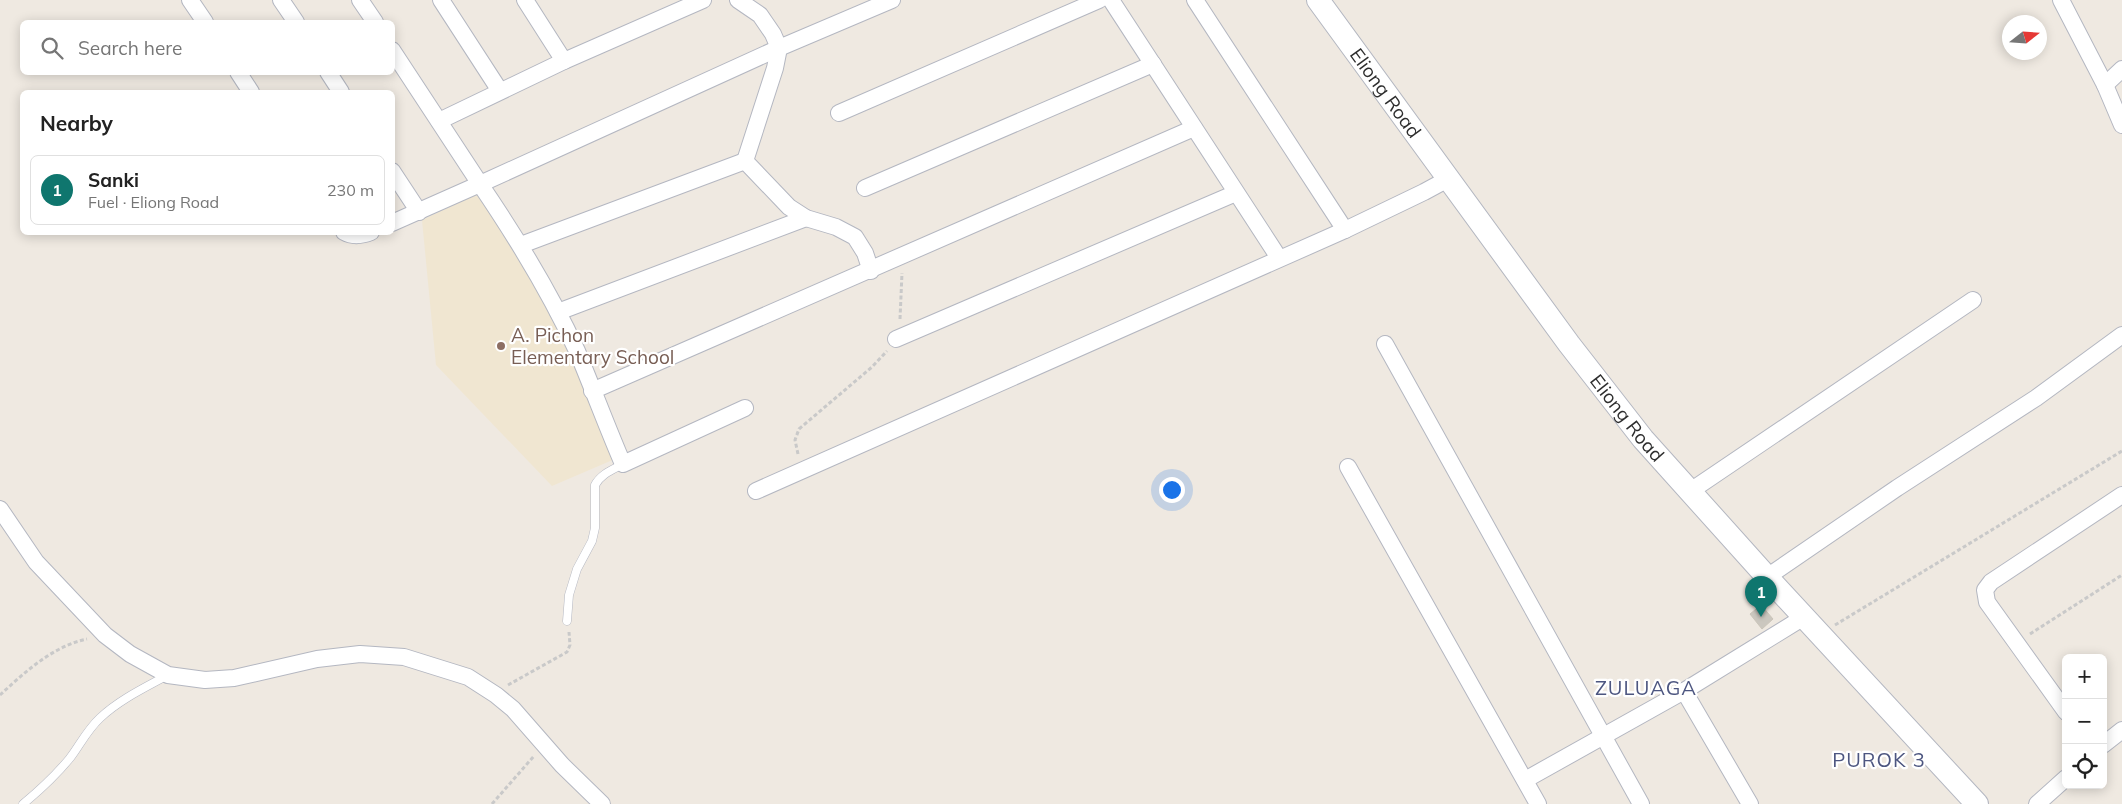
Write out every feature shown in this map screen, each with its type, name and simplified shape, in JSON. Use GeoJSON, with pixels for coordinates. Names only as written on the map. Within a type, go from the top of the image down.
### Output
{"type":"FeatureCollection","features":[{"type":"Feature","properties":{"kind":"main road","name":"Eliong Road"},"geometry":{"type":"LineString","coordinates":[[1318,0],[1448,179],[1643,439],[1689,492],[1977,804]]}},
{"type":"Feature","properties":{"kind":"street"},"geometry":{"type":"LineString","coordinates":[[190,0],[204,20]]}},
{"type":"Feature","properties":{"kind":"street"},"geometry":{"type":"LineString","coordinates":[[281,0],[295,20]]}},
{"type":"Feature","properties":{"kind":"street"},"geometry":{"type":"LineString","coordinates":[[360,0],[374,20]]}},
{"type":"Feature","properties":{"kind":"street"},"geometry":{"type":"LineString","coordinates":[[441,0],[500,91]]}},
{"type":"Feature","properties":{"kind":"street"},"geometry":{"type":"LineString","coordinates":[[525,0],[564,61]]}},
{"type":"Feature","properties":{"kind":"street"},"geometry":{"type":"LineString","coordinates":[[439,121],[564,61],[703,0]]}},
{"type":"Feature","properties":{"kind":"street"},"geometry":{"type":"LineString","coordinates":[[738,0],[760,15],[773,34],[779,48],[775,68],[745,161]]}},
{"type":"Feature","properties":{"kind":"street"},"geometry":{"type":"LineString","coordinates":[[395,222],[779,48],[892,0]]}},
{"type":"Feature","properties":{"kind":"street"},"geometry":{"type":"LineString","coordinates":[[839,113],[1099,0]]}},
{"type":"Feature","properties":{"kind":"street"},"geometry":{"type":"LineString","coordinates":[[1111,0],[1279,258]]}},
{"type":"Feature","properties":{"kind":"street"},"geometry":{"type":"LineString","coordinates":[[1195,0],[1345,230]]}},
{"type":"Feature","properties":{"kind":"street"},"geometry":{"type":"LineString","coordinates":[[2062,0],[2105,85],[2122,125]]}},
{"type":"Feature","properties":{"kind":"street"},"geometry":{"type":"LineString","coordinates":[[395,55],[521,245],[558,312],[577,352],[623,464],[745,408]]}},
{"type":"Feature","properties":{"kind":"street"},"geometry":{"type":"LineString","coordinates":[[864,188],[1153,64]]}},
{"type":"Feature","properties":{"kind":"street"},"geometry":{"type":"LineString","coordinates":[[2105,85],[2122,69]]}},
{"type":"Feature","properties":{"kind":"street"},"geometry":{"type":"LineString","coordinates":[[240,75],[250,90]]}},
{"type":"Feature","properties":{"kind":"street"},"geometry":{"type":"LineString","coordinates":[[330,75],[340,90]]}},
{"type":"Feature","properties":{"kind":"street"},"geometry":{"type":"LineString","coordinates":[[592,391],[1194,128]]}},
{"type":"Feature","properties":{"kind":"street"},"geometry":{"type":"LineString","coordinates":[[745,161],[789,207],[806,218],[836,227],[854,237],[865,253],[870,271]]}},
{"type":"Feature","properties":{"kind":"street"},"geometry":{"type":"LineString","coordinates":[[521,245],[745,161]]}},
{"type":"Feature","properties":{"kind":"street"},"geometry":{"type":"LineString","coordinates":[[395,176],[419,212]]}},
{"type":"Feature","properties":{"kind":"street"},"geometry":{"type":"LineString","coordinates":[[756,491],[1345,230],[1448,179]]}},
{"type":"Feature","properties":{"kind":"street"},"geometry":{"type":"LineString","coordinates":[[896,339],[1236,193]]}},
{"type":"Feature","properties":{"kind":"street"},"geometry":{"type":"LineString","coordinates":[[558,312],[806,218]]}},
{"type":"Feature","properties":{"kind":"street"},"geometry":{"type":"LineString","coordinates":[[349,235],[364,235]]}},
{"type":"Feature","properties":{"kind":"street"},"geometry":{"type":"LineString","coordinates":[[1689,492],[1973,300]]}},
{"type":"Feature","properties":{"kind":"street"},"geometry":{"type":"LineString","coordinates":[[1767,577],[1897,488],[2036,398],[2122,335]]}},
{"type":"Feature","properties":{"kind":"street"},"geometry":{"type":"LineString","coordinates":[[1385,344],[1641,804]]}},
{"type":"Feature","properties":{"kind":"street"},"geometry":{"type":"LineString","coordinates":[[1348,467],[1538,804]]}},
{"type":"Feature","properties":{"kind":"street"},"geometry":{"type":"LineString","coordinates":[[2062,706],[1986,602],[1985,590],[1991,582],[2122,495]]}},
{"type":"Feature","properties":{"kind":"street"},"geometry":{"type":"LineString","coordinates":[[0,509],[36,562],[104,635],[130,654],[168,676],[205,680],[234,678],[317,659],[360,654],[404,657],[468,677],[496,695],[513,709],[544,745],[602,804]]}},
{"type":"Feature","properties":{"kind":"street"},"geometry":{"type":"LineString","coordinates":[[1525,780],[1684,690],[1804,617]]}},
{"type":"Feature","properties":{"kind":"street"},"geometry":{"type":"LineString","coordinates":[[1684,690],[1750,804]]}},
{"type":"Feature","properties":{"kind":"street"},"geometry":{"type":"LineString","coordinates":[[2105,744],[2120,734]]}},
{"type":"Feature","properties":{"kind":"street"},"geometry":{"type":"LineString","coordinates":[[2037,804],[2062,782]]}},
{"type":"Feature","properties":{"kind":"lane"},"geometry":{"type":"LineString","coordinates":[[567,621],[569,595],[576,569],[592,541],[595,528],[595,486],[598,479],[605,473],[623,464]]}},
{"type":"Feature","properties":{"kind":"lane"},"geometry":{"type":"LineString","coordinates":[[24,804],[48,783],[71,756],[85,733],[101,717],[125,699],[168,676]]}},
{"type":"Feature","properties":{"kind":"path"},"geometry":{"type":"LineString","coordinates":[[805,469],[797,451],[795,440],[799,429],[872,367],[896,339],[902,302],[901,257]]}},
{"type":"Feature","properties":{"kind":"path"},"geometry":{"type":"LineString","coordinates":[[1820,634],[2122,451]]}},
{"type":"Feature","properties":{"kind":"path"},"geometry":{"type":"LineString","coordinates":[[2016,643],[2122,575]]}},
{"type":"Feature","properties":{"kind":"path"},"geometry":{"type":"LineString","coordinates":[[496,695],[515,680],[567,652],[570,645],[567,621]]}},
{"type":"Feature","properties":{"kind":"path"},"geometry":{"type":"LineString","coordinates":[[0,695],[37,664],[61,649],[83,640],[104,635]]}},
{"type":"Feature","properties":{"kind":"path"},"geometry":{"type":"LineString","coordinates":[[492,804],[544,745]]}},
{"type":"Feature","properties":{"kind":"shaded area","name":"A. Pichon Elementary School"},"geometry":{"type":"Polygon","coordinates":[[[477,194],[515,249],[549,306],[615,459],[552,486],[436,365],[422,220],[477,194]]]}},
{"type":"Feature","properties":{"kind":"building"},"geometry":{"type":"Polygon","coordinates":[[[1761,605],[1773,619],[1762,629],[1750,614],[1761,605]]]}},
{"type":"Feature","properties":{"kind":"place","name":"A. Pichon Elementary School"},"geometry":{"type":"Point","coordinates":[501,346]}},
{"type":"Feature","properties":{"kind":"place","name":"Sanki"},"geometry":{"type":"Point","coordinates":[1761,617]}},
{"type":"Feature","properties":{"kind":"district","name":"ZULUAGA"},"geometry":{"type":"Point","coordinates":[1646,687]}},
{"type":"Feature","properties":{"kind":"district","name":"PUROK 3"},"geometry":{"type":"Point","coordinates":[1879,759]}}]}
